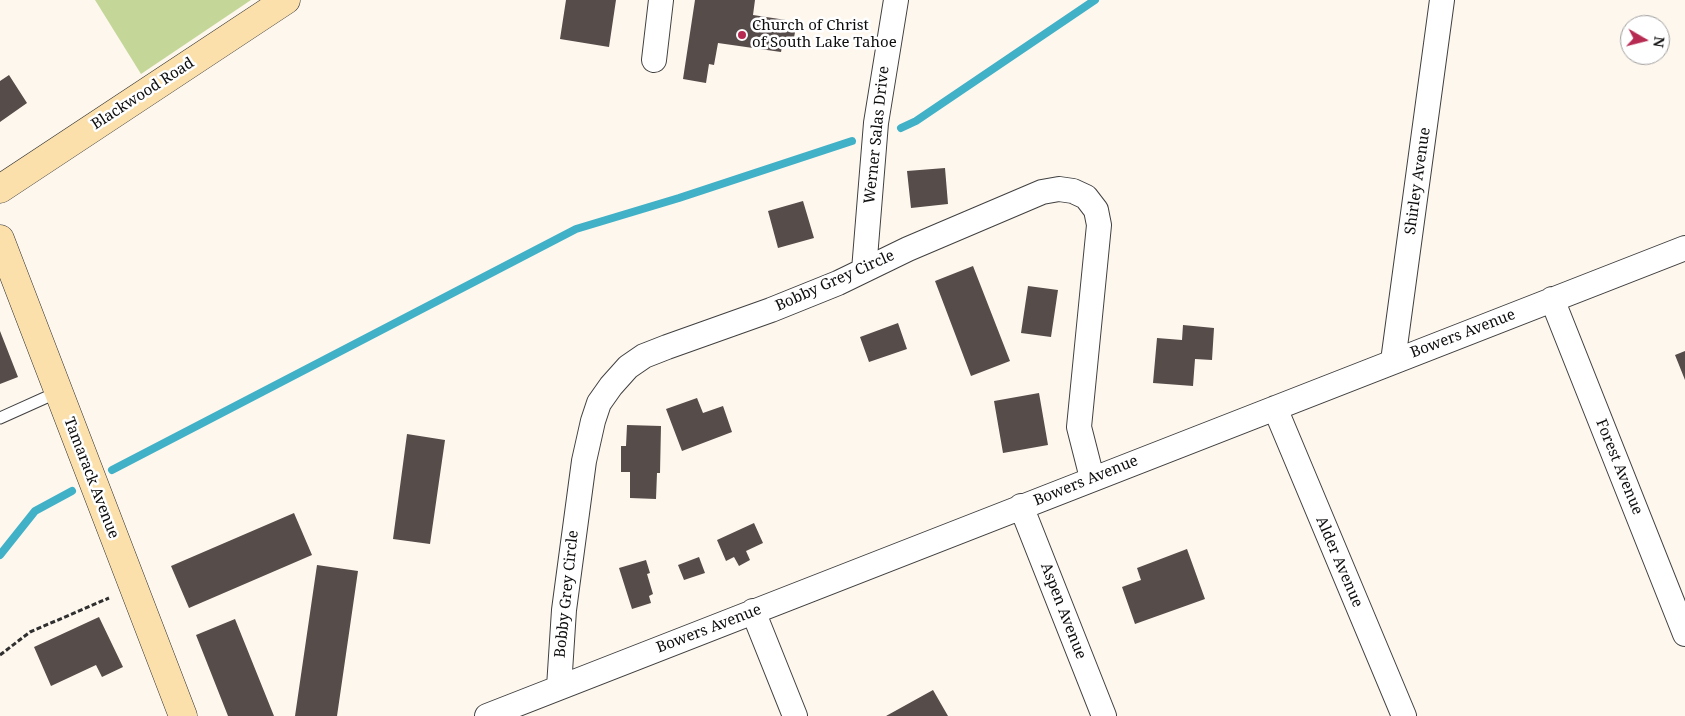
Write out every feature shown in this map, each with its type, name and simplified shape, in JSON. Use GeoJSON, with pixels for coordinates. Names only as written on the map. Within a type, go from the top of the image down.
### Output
{"type":"FeatureCollection","features":[{"type":"Feature","properties":{"kind":"street","name":"Blackwood Road"},"geometry":{"type":"LineString","coordinates":[[0,189],[286,0]]}},
{"type":"Feature","properties":{"kind":"street"},"geometry":{"type":"LineString","coordinates":[[654,60],[661,0]]}},
{"type":"Feature","properties":{"kind":"street","name":"Werner Salas Drive"},"geometry":{"type":"LineString","coordinates":[[864,270],[876,123],[896,0]]}},
{"type":"Feature","properties":{"kind":"street","name":"Shirley Avenue"},"geometry":{"type":"LineString","coordinates":[[1393,362],[1442,0]]}},
{"type":"Feature","properties":{"kind":"street","name":"Bobby Grey Circle"},"geometry":{"type":"LineString","coordinates":[[559,687],[564,610],[584,461],[599,403],[611,386],[628,368],[644,356],[780,307],[908,249],[1042,192],[1059,189],[1073,191],[1086,197],[1096,210],[1100,225],[1079,427],[1092,478]]}},
{"type":"Feature","properties":{"kind":"street","name":"Tamarack Avenue"},"geometry":{"type":"LineString","coordinates":[[0,239],[183,716]]}},
{"type":"Feature","properties":{"kind":"street","name":"Bowers Avenue"},"geometry":{"type":"LineString","coordinates":[[489,716],[1092,478],[1685,248]]}},
{"type":"Feature","properties":{"kind":"street","name":"Forest Avenue"},"geometry":{"type":"LineString","coordinates":[[1552,300],[1685,634]]}},
{"type":"Feature","properties":{"kind":"street","name":"Alder Avenue"},"geometry":{"type":"LineString","coordinates":[[1275,408],[1404,716]]}},
{"type":"Feature","properties":{"kind":"street","name":"Aspen Avenue"},"geometry":{"type":"LineString","coordinates":[[1021,506],[1104,716]]}},
{"type":"Feature","properties":{"kind":"street"},"geometry":{"type":"LineString","coordinates":[[753,611],[795,716]]}},
{"type":"Feature","properties":{"kind":"lane"},"geometry":{"type":"LineString","coordinates":[[0,418],[58,392]]}},
{"type":"Feature","properties":{"kind":"path"},"geometry":{"type":"LineString","coordinates":[[0,655],[30,632],[133,586]]}},
{"type":"Feature","properties":{"kind":"green space"},"geometry":{"type":"Polygon","coordinates":[[[95,0],[251,0],[141,74],[95,0]]]}},
{"type":"Feature","properties":{"kind":"building"},"geometry":{"type":"Polygon","coordinates":[[[566,0],[616,0],[609,47],[560,39],[566,0]]]}},
{"type":"Feature","properties":{"kind":"building","name":"Church of Christ of South Lake Tahoe"},"geometry":{"type":"Polygon","coordinates":[[[695,0],[755,0],[753,15],[786,20],[785,25],[796,27],[792,48],[782,47],[781,52],[718,43],[714,65],[709,64],[706,83],[683,79],[695,0]]]}},
{"type":"Feature","properties":{"kind":"building"},"geometry":{"type":"Polygon","coordinates":[[[9,75],[27,103],[0,122],[0,81],[9,75]]]}},
{"type":"Feature","properties":{"kind":"building"},"geometry":{"type":"Polygon","coordinates":[[[945,168],[948,204],[911,208],[907,171],[945,168]]]}},
{"type":"Feature","properties":{"kind":"building"},"geometry":{"type":"Polygon","coordinates":[[[803,201],[814,238],[778,248],[768,211],[803,201]]]}},
{"type":"Feature","properties":{"kind":"building"},"geometry":{"type":"Polygon","coordinates":[[[973,266],[1010,361],[971,376],[935,281],[973,266]]]}},
{"type":"Feature","properties":{"kind":"building"},"geometry":{"type":"Polygon","coordinates":[[[1028,286],[1058,290],[1051,337],[1021,333],[1028,286]]]}},
{"type":"Feature","properties":{"kind":"building"},"geometry":{"type":"Polygon","coordinates":[[[898,323],[907,349],[869,362],[860,337],[898,323]]]}},
{"type":"Feature","properties":{"kind":"building"},"geometry":{"type":"Polygon","coordinates":[[[1183,325],[1214,328],[1212,360],[1195,359],[1193,386],[1153,383],[1157,338],[1182,340],[1183,325]]]}},
{"type":"Feature","properties":{"kind":"building"},"geometry":{"type":"Polygon","coordinates":[[[0,331],[18,377],[0,384],[0,331]]]}},
{"type":"Feature","properties":{"kind":"building"},"geometry":{"type":"Polygon","coordinates":[[[1685,351],[1685,380],[1675,355],[1685,351]]]}},
{"type":"Feature","properties":{"kind":"building"},"geometry":{"type":"Polygon","coordinates":[[[1039,393],[1048,445],[1003,453],[994,401],[1039,393]]]}},
{"type":"Feature","properties":{"kind":"building"},"geometry":{"type":"Polygon","coordinates":[[[697,398],[703,413],[723,406],[732,432],[682,451],[666,409],[697,398]]]}},
{"type":"Feature","properties":{"kind":"building"},"geometry":{"type":"Polygon","coordinates":[[[627,425],[661,426],[660,473],[657,473],[656,499],[630,498],[630,472],[621,472],[621,446],[626,446],[627,425]]]}},
{"type":"Feature","properties":{"kind":"building"},"geometry":{"type":"Polygon","coordinates":[[[407,434],[445,440],[430,544],[393,539],[407,434]]]}},
{"type":"Feature","properties":{"kind":"building"},"geometry":{"type":"Polygon","coordinates":[[[294,513],[312,555],[189,608],[171,566],[294,513]]]}},
{"type":"Feature","properties":{"kind":"building"},"geometry":{"type":"Polygon","coordinates":[[[754,523],[763,543],[746,551],[750,560],[739,566],[734,557],[726,561],[717,540],[754,523]]]}},
{"type":"Feature","properties":{"kind":"building"},"geometry":{"type":"Polygon","coordinates":[[[1187,549],[1205,599],[1135,624],[1122,587],[1141,580],[1137,568],[1187,549]]]}},
{"type":"Feature","properties":{"kind":"building"},"geometry":{"type":"Polygon","coordinates":[[[699,557],[705,573],[684,580],[678,565],[699,557]]]}},
{"type":"Feature","properties":{"kind":"building"},"geometry":{"type":"Polygon","coordinates":[[[646,560],[650,573],[647,574],[653,594],[649,596],[651,603],[632,609],[619,568],[646,560]]]}},
{"type":"Feature","properties":{"kind":"building"},"geometry":{"type":"Polygon","coordinates":[[[317,565],[358,571],[337,716],[295,716],[317,565]]]}},
{"type":"Feature","properties":{"kind":"building"},"geometry":{"type":"Polygon","coordinates":[[[99,617],[123,667],[102,677],[96,665],[51,686],[34,647],[99,617]]]}},
{"type":"Feature","properties":{"kind":"building"},"geometry":{"type":"Polygon","coordinates":[[[235,619],[274,716],[228,716],[196,635],[235,619]]]}},
{"type":"Feature","properties":{"kind":"building"},"geometry":{"type":"Polygon","coordinates":[[[933,690],[948,716],[886,716],[933,690]]]}},
{"type":"Feature","properties":{"kind":"waterway"},"geometry":{"type":"LineString","coordinates":[[901,128],[916,121],[1095,0]]}},
{"type":"Feature","properties":{"kind":"waterway"},"geometry":{"type":"LineString","coordinates":[[112,470],[576,229],[679,198],[852,141]]}},
{"type":"Feature","properties":{"kind":"waterway"},"geometry":{"type":"LineString","coordinates":[[0,555],[35,511],[72,491]]}},
{"type":"Feature","properties":{"kind":"place","name":"Church of Christ of South Lake Tahoe"},"geometry":{"type":"Point","coordinates":[742,35]}}]}
